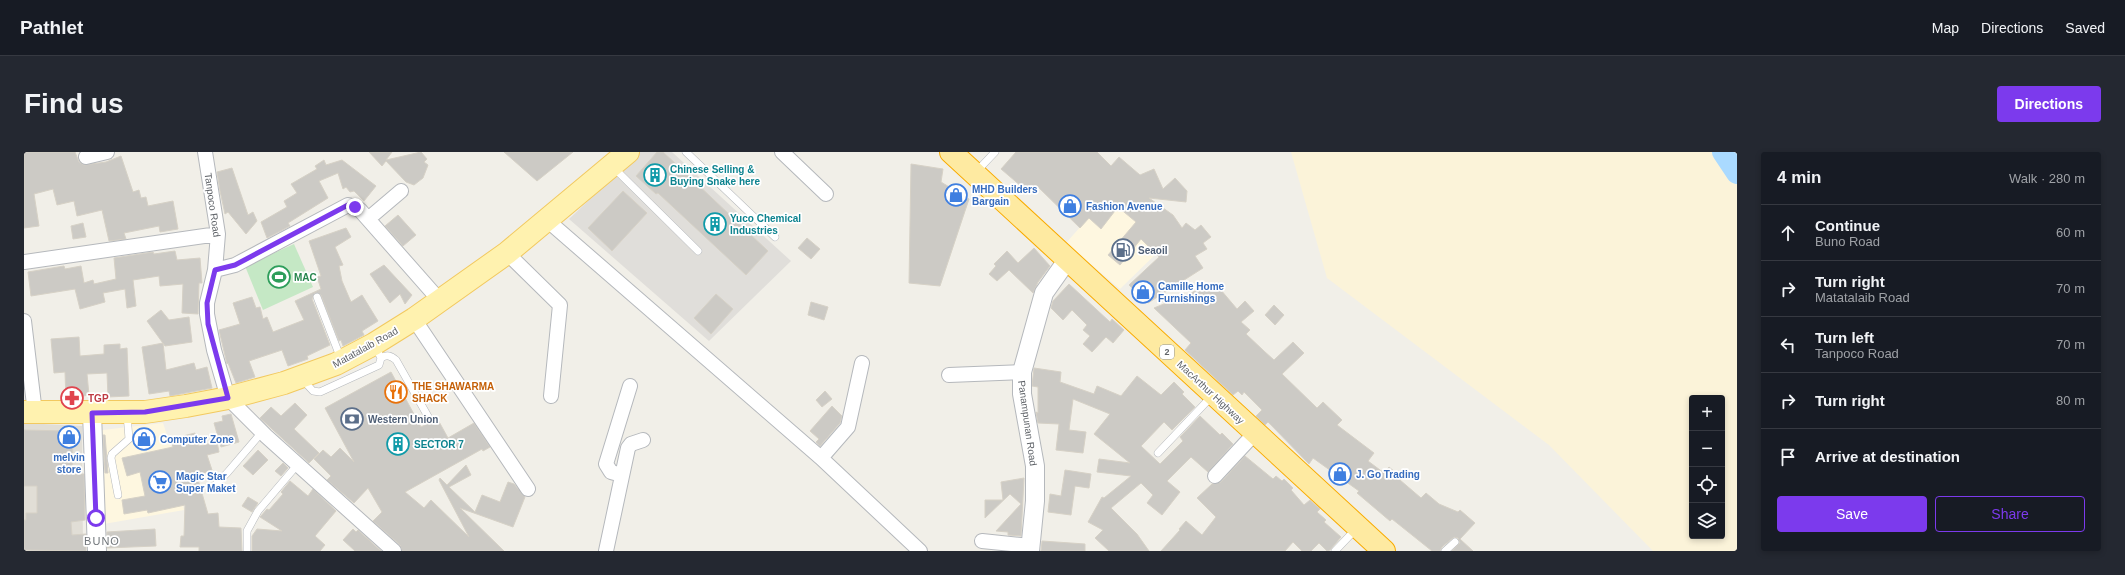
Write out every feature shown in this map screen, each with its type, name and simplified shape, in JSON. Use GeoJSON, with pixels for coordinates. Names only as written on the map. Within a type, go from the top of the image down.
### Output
{"type":"FeatureCollection","features":[{"type":"Feature","properties":{"kind":"highway","name":"MacArthur Highway"},"geometry":{"type":"LineString","coordinates":[[951,152],[1384,551]]}},
{"type":"Feature","properties":{"kind":"main road","name":"Matatalaib Road"},"geometry":{"type":"LineString","coordinates":[[30,413],[126,412],[186,406],[228,398],[300,378],[341,362],[378,351],[414,319],[441,302],[507,253],[620,159]]}},
{"type":"Feature","properties":{"kind":"street"},"geometry":{"type":"LineString","coordinates":[[86,157],[107,152]]}},
{"type":"Feature","properties":{"kind":"street","name":"Tanpoco Road"},"geometry":{"type":"LineString","coordinates":[[205,152],[218,234],[215,270],[207,303],[208,324],[228,398]]}},
{"type":"Feature","properties":{"kind":"street"},"geometry":{"type":"LineString","coordinates":[[782,152],[826,194]]}},
{"type":"Feature","properties":{"kind":"street"},"geometry":{"type":"LineString","coordinates":[[368,219],[401,191]]}},
{"type":"Feature","properties":{"kind":"street"},"geometry":{"type":"LineString","coordinates":[[215,270],[235,265],[348,205],[360,210],[441,302]]}},
{"type":"Feature","properties":{"kind":"street"},"geometry":{"type":"LineString","coordinates":[[547,220],[821,458],[920,551]]}},
{"type":"Feature","properties":{"kind":"street"},"geometry":{"type":"LineString","coordinates":[[24,262],[218,234]]}},
{"type":"Feature","properties":{"kind":"street"},"geometry":{"type":"LineString","coordinates":[[507,253],[560,305],[551,396]]}},
{"type":"Feature","properties":{"kind":"street","name":"Panampunan Road"},"geometry":{"type":"LineString","coordinates":[[1031,548],[1035,501],[1035,466],[1022,394],[1022,372],[1044,293],[1068,259]]}},
{"type":"Feature","properties":{"kind":"street"},"geometry":{"type":"LineString","coordinates":[[414,319],[528,489]]}},
{"type":"Feature","properties":{"kind":"street"},"geometry":{"type":"LineString","coordinates":[[24,321],[30,413]]}},
{"type":"Feature","properties":{"kind":"street"},"geometry":{"type":"LineString","coordinates":[[821,458],[848,427],[862,363]]}},
{"type":"Feature","properties":{"kind":"street"},"geometry":{"type":"LineString","coordinates":[[949,376],[1022,372]]}},
{"type":"Feature","properties":{"kind":"street"},"geometry":{"type":"LineString","coordinates":[[622,475],[611,472],[606,464],[630,386]]}},
{"type":"Feature","properties":{"kind":"street"},"geometry":{"type":"LineString","coordinates":[[228,398],[262,432],[394,551]]}},
{"type":"Feature","properties":{"kind":"street"},"geometry":{"type":"LineString","coordinates":[[92,413],[97,551]]}},
{"type":"Feature","properties":{"kind":"street"},"geometry":{"type":"LineString","coordinates":[[1215,476],[1255,433]]}},
{"type":"Feature","properties":{"kind":"street"},"geometry":{"type":"LineString","coordinates":[[606,551],[628,448],[635,442],[643,440]]}},
{"type":"Feature","properties":{"kind":"street"},"geometry":{"type":"LineString","coordinates":[[982,541],[1031,548]]}},
{"type":"Feature","properties":{"kind":"lane"},"geometry":{"type":"LineString","coordinates":[[686,152],[775,237]]}},
{"type":"Feature","properties":{"kind":"lane"},"geometry":{"type":"LineString","coordinates":[[975,174],[995,152]]}},
{"type":"Feature","properties":{"kind":"lane"},"geometry":{"type":"LineString","coordinates":[[620,159],[698,251]]}},
{"type":"Feature","properties":{"kind":"lane"},"geometry":{"type":"LineString","coordinates":[[317,297],[341,362]]}},
{"type":"Feature","properties":{"kind":"lane"},"geometry":{"type":"LineString","coordinates":[[300,378],[313,391],[320,392],[379,365],[378,351]]}},
{"type":"Feature","properties":{"kind":"lane"},"geometry":{"type":"LineString","coordinates":[[378,351],[386,356],[392,356],[396,360],[430,420]]}},
{"type":"Feature","properties":{"kind":"lane"},"geometry":{"type":"LineString","coordinates":[[1158,453],[1214,395]]}},
{"type":"Feature","properties":{"kind":"lane"},"geometry":{"type":"LineString","coordinates":[[118,495],[111,458],[112,454],[129,439],[126,412]]}},
{"type":"Feature","properties":{"kind":"lane"},"geometry":{"type":"LineString","coordinates":[[211,488],[227,473],[262,432]]}},
{"type":"Feature","properties":{"kind":"lane"},"geometry":{"type":"LineString","coordinates":[[247,551],[248,531],[258,511],[298,464]]}},
{"type":"Feature","properties":{"kind":"lane"},"geometry":{"type":"LineString","coordinates":[[1335,551],[1357,527]]}},
{"type":"Feature","properties":{"kind":"lane"},"geometry":{"type":"LineString","coordinates":[[1445,551],[1455,542]]}},
{"type":"Feature","properties":{"kind":"shaded area"},"geometry":{"type":"Polygon","coordinates":[[[640,152],[672,152],[791,261],[709,341],[569,219],[640,152]]]}},
{"type":"Feature","properties":{"kind":"shaded area"},"geometry":{"type":"Polygon","coordinates":[[[1122,180],[1163,247],[1120,289],[1066,243],[1122,180]]]}},
{"type":"Feature","properties":{"kind":"shaded area"},"geometry":{"type":"Polygon","coordinates":[[[24,423],[82,426],[83,551],[24,551],[24,423]]]}},
{"type":"Feature","properties":{"kind":"shaded area"},"geometry":{"type":"Polygon","coordinates":[[[163,423],[171,447],[184,510],[98,525],[94,431],[163,423]]]}},
{"type":"Feature","properties":{"kind":"green space","name":"MAC"},"geometry":{"type":"Polygon","coordinates":[[[294,244],[313,287],[263,310],[245,266],[294,244]]]}},
{"type":"Feature","properties":{"kind":"sand"},"geometry":{"type":"Polygon","coordinates":[[[1291,152],[1737,152],[1737,551],[1653,551],[1549,445],[1327,278],[1291,152]]]}},
{"type":"Feature","properties":{"kind":"building"},"geometry":{"type":"Polygon","coordinates":[[[24,152],[75,152],[79,162],[84,165],[106,162],[121,156],[133,192],[139,190],[141,198],[146,197],[148,206],[173,201],[178,229],[160,232],[159,226],[124,233],[126,239],[109,241],[102,210],[77,216],[74,201],[57,205],[53,189],[34,194],[39,226],[24,228],[24,152]]]}},
{"type":"Feature","properties":{"kind":"building"},"geometry":{"type":"Polygon","coordinates":[[[369,152],[392,152],[386,160],[421,152],[427,159],[424,162],[428,165],[423,178],[414,185],[406,182],[386,161],[382,166],[369,152]]]}},
{"type":"Feature","properties":{"kind":"building"},"geometry":{"type":"Polygon","coordinates":[[[504,152],[573,152],[537,181],[504,152]]]}},
{"type":"Feature","properties":{"kind":"building","name":"Yuco Chemical Industries"},"geometry":{"type":"Polygon","coordinates":[[[657,152],[663,152],[768,251],[746,275],[658,193],[656,194],[636,176],[657,152]]]}},
{"type":"Feature","properties":{"kind":"building"},"geometry":{"type":"Polygon","coordinates":[[[1016,152],[1097,152],[1111,166],[1119,157],[1140,175],[1154,169],[1163,189],[1175,178],[1187,191],[1186,202],[1149,198],[1173,215],[1182,228],[1186,223],[1195,230],[1201,225],[1211,237],[1203,243],[1207,249],[1195,256],[1203,268],[1148,303],[1129,285],[1159,257],[1141,239],[1120,265],[1108,255],[1136,222],[1118,207],[1101,229],[1089,218],[1080,228],[1036,185],[1029,193],[1001,169],[1016,152]]]}},
{"type":"Feature","properties":{"kind":"building"},"geometry":{"type":"Polygon","coordinates":[[[324,160],[326,165],[342,160],[376,186],[364,201],[354,191],[350,192],[346,187],[343,189],[338,173],[319,181],[328,198],[288,223],[290,226],[267,238],[261,222],[287,207],[284,201],[297,193],[291,184],[317,169],[315,166],[324,160]]]}},
{"type":"Feature","properties":{"kind":"building"},"geometry":{"type":"Polygon","coordinates":[[[911,164],[943,169],[941,182],[969,199],[940,286],[909,283],[911,164]]]}},
{"type":"Feature","properties":{"kind":"building"},"geometry":{"type":"Polygon","coordinates":[[[232,168],[248,215],[253,212],[257,221],[246,234],[228,212],[225,214],[220,191],[217,172],[232,168]]]}},
{"type":"Feature","properties":{"kind":"building"},"geometry":{"type":"Polygon","coordinates":[[[623,191],[647,213],[612,251],[588,228],[623,191]]]}},
{"type":"Feature","properties":{"kind":"building"},"geometry":{"type":"Polygon","coordinates":[[[398,215],[416,235],[403,246],[385,226],[398,215]]]}},
{"type":"Feature","properties":{"kind":"building"},"geometry":{"type":"Polygon","coordinates":[[[83,223],[86,237],[73,239],[71,226],[83,223]]]}},
{"type":"Feature","properties":{"kind":"building"},"geometry":{"type":"Polygon","coordinates":[[[346,228],[351,237],[335,247],[343,265],[339,266],[342,281],[351,302],[362,295],[378,321],[362,331],[364,335],[343,346],[341,340],[339,341],[321,295],[315,293],[312,299],[330,345],[307,356],[308,359],[288,366],[282,350],[249,361],[255,377],[236,383],[228,363],[227,364],[219,330],[240,324],[233,303],[252,297],[256,308],[260,307],[263,319],[267,317],[273,332],[304,320],[295,301],[321,289],[317,277],[321,276],[309,241],[346,228]]]}},
{"type":"Feature","properties":{"kind":"building"},"geometry":{"type":"Polygon","coordinates":[[[807,238],[820,249],[811,259],[798,248],[807,238]]]}},
{"type":"Feature","properties":{"kind":"building"},"geometry":{"type":"Polygon","coordinates":[[[1034,248],[1050,266],[1038,282],[1033,293],[1009,270],[997,281],[989,274],[996,266],[994,264],[1007,251],[1018,263],[1034,248]]]}},
{"type":"Feature","properties":{"kind":"building"},"geometry":{"type":"Polygon","coordinates":[[[175,251],[177,260],[200,258],[202,283],[199,283],[198,314],[182,313],[183,284],[160,286],[159,276],[133,280],[136,306],[127,308],[125,289],[103,293],[105,302],[80,309],[75,289],[31,296],[28,272],[64,266],[65,269],[81,266],[84,283],[93,280],[94,284],[116,279],[114,258],[153,252],[154,254],[175,251]]]}},
{"type":"Feature","properties":{"kind":"building"},"geometry":{"type":"Polygon","coordinates":[[[384,265],[412,295],[405,304],[400,294],[390,303],[370,274],[384,265]]]}},
{"type":"Feature","properties":{"kind":"building"},"geometry":{"type":"Polygon","coordinates":[[[1215,283],[1237,309],[1245,301],[1254,311],[1241,322],[1250,330],[1246,334],[1274,360],[1293,342],[1304,353],[1282,374],[1317,408],[1323,402],[1342,420],[1337,425],[1374,453],[1368,461],[1384,473],[1389,467],[1402,478],[1400,480],[1421,498],[1426,493],[1439,504],[1458,512],[1460,510],[1475,523],[1460,539],[1473,551],[1452,551],[1460,543],[1458,538],[1454,537],[1442,547],[1440,551],[1432,551],[1392,519],[1390,521],[1357,493],[1359,491],[1313,458],[1309,464],[1268,422],[1265,425],[1256,416],[1262,410],[1244,392],[1242,395],[1238,391],[1233,395],[1185,350],[1191,343],[1154,308],[1215,283]]]}},
{"type":"Feature","properties":{"kind":"building"},"geometry":{"type":"Polygon","coordinates":[[[1069,284],[1110,322],[1112,319],[1124,330],[1113,343],[1106,337],[1092,352],[1083,344],[1090,336],[1083,330],[1087,325],[1072,310],[1063,320],[1051,308],[1053,301],[1069,284]]]}},
{"type":"Feature","properties":{"kind":"building"},"geometry":{"type":"Polygon","coordinates":[[[716,294],[733,309],[711,334],[694,318],[716,294]]]}},
{"type":"Feature","properties":{"kind":"building"},"geometry":{"type":"Polygon","coordinates":[[[811,302],[828,307],[824,320],[808,315],[811,302]]]}},
{"type":"Feature","properties":{"kind":"building"},"geometry":{"type":"Polygon","coordinates":[[[1274,305],[1284,315],[1275,325],[1265,315],[1274,305]]]}},
{"type":"Feature","properties":{"kind":"building"},"geometry":{"type":"Polygon","coordinates":[[[161,310],[169,320],[189,317],[192,342],[165,346],[147,321],[161,310]]]}},
{"type":"Feature","properties":{"kind":"building"},"geometry":{"type":"Polygon","coordinates":[[[79,337],[80,356],[104,354],[104,345],[120,344],[120,349],[127,348],[129,396],[108,397],[107,373],[87,374],[89,395],[77,397],[77,399],[66,400],[65,372],[54,373],[51,339],[79,337]]]}},
{"type":"Feature","properties":{"kind":"building"},"geometry":{"type":"Polygon","coordinates":[[[163,343],[166,370],[194,363],[196,370],[207,367],[212,388],[170,396],[169,391],[149,394],[142,347],[163,343]]]}},
{"type":"Feature","properties":{"kind":"building"},"geometry":{"type":"Polygon","coordinates":[[[1034,368],[1061,372],[1060,382],[1094,394],[1097,386],[1121,396],[1137,376],[1161,395],[1174,382],[1184,392],[1182,394],[1195,407],[1172,430],[1164,422],[1141,446],[1160,464],[1183,441],[1180,437],[1200,416],[1220,435],[1222,433],[1233,444],[1208,472],[1191,457],[1167,481],[1180,492],[1162,515],[1147,503],[1153,495],[1141,483],[1111,508],[1137,534],[1149,551],[1109,551],[1095,538],[1103,530],[1088,522],[1102,497],[1104,498],[1131,476],[1097,472],[1099,459],[1130,463],[1094,434],[1110,414],[1073,399],[1069,430],[1086,432],[1083,453],[1056,450],[1059,424],[1038,423],[1036,412],[1038,413],[1038,387],[1032,386],[1034,368]]]}},
{"type":"Feature","properties":{"kind":"building"},"geometry":{"type":"Polygon","coordinates":[[[391,372],[421,427],[427,424],[432,424],[437,418],[448,438],[474,423],[490,447],[483,451],[482,449],[405,492],[424,508],[431,500],[469,537],[439,480],[440,478],[447,485],[466,465],[471,475],[449,487],[475,512],[482,495],[500,502],[508,482],[514,484],[525,497],[513,527],[460,508],[504,551],[402,551],[400,545],[373,521],[382,512],[368,488],[354,503],[327,480],[331,476],[314,459],[323,450],[331,457],[340,448],[354,462],[325,408],[391,372]]]}},
{"type":"Feature","properties":{"kind":"building"},"geometry":{"type":"Polygon","coordinates":[[[825,391],[832,399],[822,407],[816,400],[825,391]]]}},
{"type":"Feature","properties":{"kind":"building"},"geometry":{"type":"Polygon","coordinates":[[[295,403],[307,415],[294,429],[319,453],[309,463],[260,418],[271,407],[281,416],[295,403]]]}},
{"type":"Feature","properties":{"kind":"building"},"geometry":{"type":"Polygon","coordinates":[[[832,406],[842,416],[840,423],[820,446],[816,442],[819,439],[810,431],[832,406]]]}},
{"type":"Feature","properties":{"kind":"building"},"geometry":{"type":"Polygon","coordinates":[[[231,414],[239,442],[221,447],[214,423],[223,421],[222,416],[231,414]]]}},
{"type":"Feature","properties":{"kind":"building"},"geometry":{"type":"Polygon","coordinates":[[[24,430],[68,431],[68,440],[73,440],[72,474],[84,474],[85,520],[71,522],[72,535],[86,534],[86,551],[24,550],[24,520],[26,520],[26,513],[37,513],[37,486],[24,486],[24,430]]]}},
{"type":"Feature","properties":{"kind":"building"},"geometry":{"type":"Polygon","coordinates":[[[195,433],[199,446],[217,442],[219,452],[207,455],[212,470],[197,476],[208,514],[218,513],[219,527],[241,528],[242,551],[199,551],[199,547],[180,547],[181,536],[184,536],[185,505],[148,513],[147,510],[124,514],[122,500],[145,496],[140,472],[127,476],[122,458],[173,447],[172,444],[180,442],[179,437],[195,433]]]}},
{"type":"Feature","properties":{"kind":"building"},"geometry":{"type":"Polygon","coordinates":[[[103,435],[105,435],[108,473],[105,473],[103,435]]]}},
{"type":"Feature","properties":{"kind":"building"},"geometry":{"type":"Polygon","coordinates":[[[258,450],[268,460],[253,475],[243,466],[258,450]]]}},
{"type":"Feature","properties":{"kind":"building"},"geometry":{"type":"Polygon","coordinates":[[[1245,456],[1273,479],[1276,476],[1282,481],[1284,479],[1293,488],[1291,490],[1304,505],[1310,500],[1320,509],[1317,512],[1326,520],[1324,522],[1341,537],[1330,550],[1327,551],[1319,543],[1311,551],[1302,551],[1293,542],[1285,551],[1161,551],[1186,521],[1202,535],[1216,517],[1197,498],[1212,484],[1221,482],[1245,456]]]}},
{"type":"Feature","properties":{"kind":"building"},"geometry":{"type":"Polygon","coordinates":[[[283,463],[288,468],[281,476],[275,471],[283,463]]]}},
{"type":"Feature","properties":{"kind":"building"},"geometry":{"type":"Polygon","coordinates":[[[1065,470],[1091,474],[1089,488],[1075,486],[1071,515],[1048,512],[1050,494],[1061,496],[1065,470]]]}},
{"type":"Feature","properties":{"kind":"building"},"geometry":{"type":"Polygon","coordinates":[[[1024,478],[1021,536],[1008,535],[1008,532],[996,531],[1021,504],[1010,494],[985,518],[985,500],[1003,500],[1001,482],[1024,478]]]}},
{"type":"Feature","properties":{"kind":"building"},"geometry":{"type":"Polygon","coordinates":[[[290,481],[308,496],[313,489],[336,511],[315,536],[325,545],[320,551],[252,551],[252,536],[257,529],[282,531],[260,517],[267,509],[269,510],[283,494],[281,492],[290,481]]]}},
{"type":"Feature","properties":{"kind":"building"},"geometry":{"type":"Polygon","coordinates":[[[248,497],[258,503],[252,512],[242,506],[248,497]]]}},
{"type":"Feature","properties":{"kind":"building"},"geometry":{"type":"Polygon","coordinates":[[[155,529],[156,546],[107,548],[107,532],[155,529]]]}},
{"type":"Feature","properties":{"kind":"building"},"geometry":{"type":"Polygon","coordinates":[[[353,529],[356,532],[358,530],[381,551],[355,551],[343,540],[353,529]]]}},
{"type":"Feature","properties":{"kind":"building"},"geometry":{"type":"Polygon","coordinates":[[[1042,541],[1085,544],[1085,551],[1041,551],[1042,541]]]}},
{"type":"Feature","properties":{"kind":"waterway"},"geometry":{"type":"LineString","coordinates":[[1723,152],[1737,173]]}},
{"type":"Feature","properties":{"kind":"place","name":"Chinese Selling & Buying Snake here"},"geometry":{"type":"Point","coordinates":[655,175]}},
{"type":"Feature","properties":{"kind":"place","name":"MHD Builders Bargain"},"geometry":{"type":"Point","coordinates":[956,195]}},
{"type":"Feature","properties":{"kind":"place","name":"Fashion Avenue"},"geometry":{"type":"Point","coordinates":[1070,206]}},
{"type":"Feature","properties":{"kind":"place","name":"Yuco Chemical Industries"},"geometry":{"type":"Point","coordinates":[715,224]}},
{"type":"Feature","properties":{"kind":"place","name":"Seaoil"},"geometry":{"type":"Point","coordinates":[1123,250]}},
{"type":"Feature","properties":{"kind":"place","name":"MAC"},"geometry":{"type":"Point","coordinates":[279,277]}},
{"type":"Feature","properties":{"kind":"place","name":"Camille Home Furnishings"},"geometry":{"type":"Point","coordinates":[1143,292]}},
{"type":"Feature","properties":{"kind":"place","name":"THE SHAWARMA SHACK"},"geometry":{"type":"Point","coordinates":[396,392]}},
{"type":"Feature","properties":{"kind":"place","name":"TGP"},"geometry":{"type":"Point","coordinates":[72,398]}},
{"type":"Feature","properties":{"kind":"place","name":"Western Union"},"geometry":{"type":"Point","coordinates":[352,419]}},
{"type":"Feature","properties":{"kind":"place","name":"melvin store"},"geometry":{"type":"Point","coordinates":[69,437]}},
{"type":"Feature","properties":{"kind":"place","name":"Computer Zone"},"geometry":{"type":"Point","coordinates":[144,439]}},
{"type":"Feature","properties":{"kind":"place","name":"SECTOR 7"},"geometry":{"type":"Point","coordinates":[398,444]}},
{"type":"Feature","properties":{"kind":"place","name":"J. Go Trading"},"geometry":{"type":"Point","coordinates":[1340,474]}},
{"type":"Feature","properties":{"kind":"place","name":"Magic Star Super Maket"},"geometry":{"type":"Point","coordinates":[160,482]}},
{"type":"Feature","properties":{"kind":"district","name":"BUNO"},"geometry":{"type":"Point","coordinates":[102,541]}},
{"type":"Feature","properties":{"kind":"route"},"geometry":{"type":"LineString","coordinates":[[96,518],[92,413],[145,412],[228,398],[208,324],[207,303],[215,270],[235,265],[283,241],[348,205],[355,207]]}}]}
